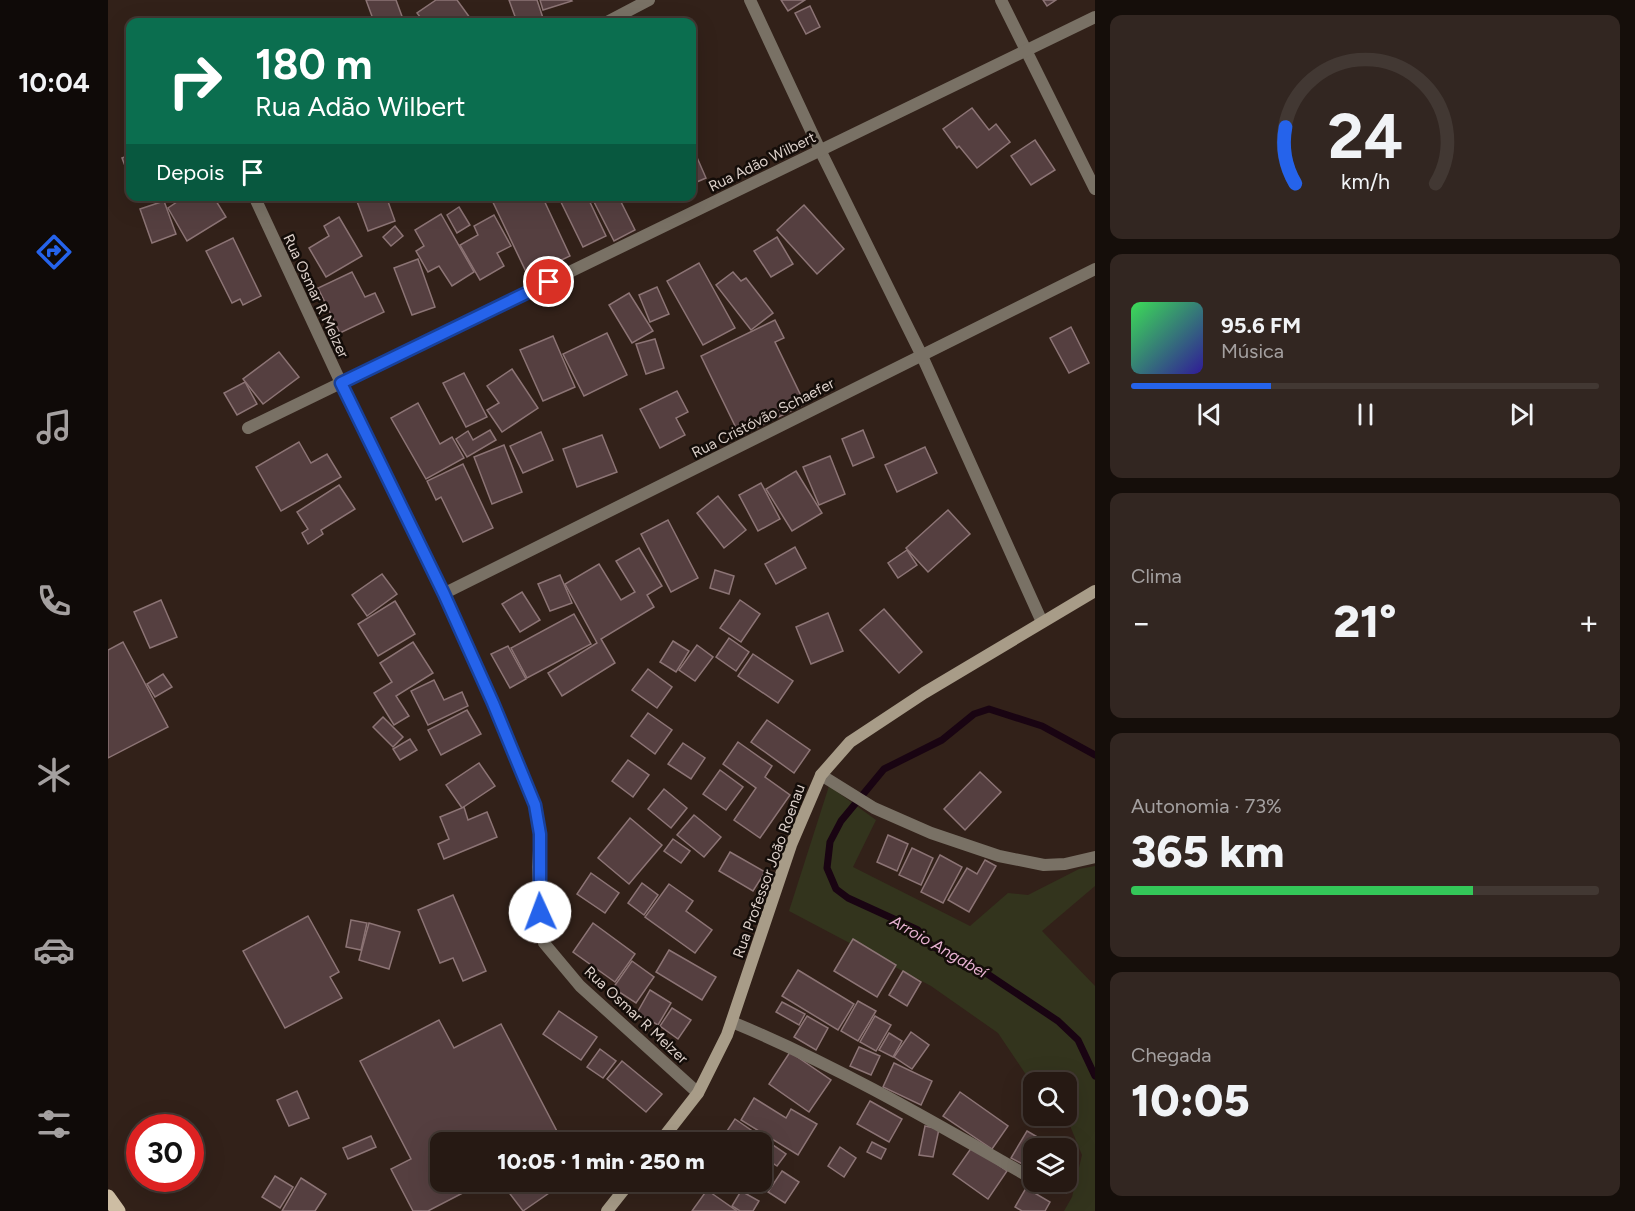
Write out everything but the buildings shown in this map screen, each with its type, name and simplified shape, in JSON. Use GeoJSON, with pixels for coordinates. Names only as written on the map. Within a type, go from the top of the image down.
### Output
{"type":"FeatureCollection","features":[{"type":"Feature","properties":{"kind":"main road"},"geometry":{"type":"LineString","coordinates":[[108,1197],[118,1211]]}},
{"type":"Feature","properties":{"kind":"street"},"geometry":{"type":"LineString","coordinates":[[615,18],[649,0]]}},
{"type":"Feature","properties":{"kind":"street"},"geometry":{"type":"LineString","coordinates":[[750,0],[820,150],[922,356],[1042,622]]}},
{"type":"Feature","properties":{"kind":"street"},"geometry":{"type":"LineString","coordinates":[[1001,0],[1095,189]]}},
{"type":"Feature","properties":{"kind":"street","name":"Rua Adão Wilbert"},"geometry":{"type":"LineString","coordinates":[[248,428],[1095,17]]}},
{"type":"Feature","properties":{"kind":"street","name":"Rua Osmar R Melzer"},"geometry":{"type":"LineString","coordinates":[[256,201],[341,383],[444,594],[493,703],[535,805],[540,834],[540,912],[544,943],[580,987],[698,1093]]}},
{"type":"Feature","properties":{"kind":"street","name":"Rua Cristóvão Schaefer"},"geometry":{"type":"LineString","coordinates":[[444,594],[1095,269]]}},
{"type":"Feature","properties":{"kind":"street","name":"Rua Professor João Roenau"},"geometry":{"type":"LineString","coordinates":[[668,1132],[698,1093],[727,1035],[791,845],[821,775],[850,742],[924,693],[1095,591]]}},
{"type":"Feature","properties":{"kind":"street"},"geometry":{"type":"LineString","coordinates":[[821,775],[872,806],[931,833],[999,856],[1044,865],[1065,864],[1095,857]]}},
{"type":"Feature","properties":{"kind":"street"},"geometry":{"type":"LineString","coordinates":[[732,1022],[771,1038],[902,1104],[1023,1173]]}},
{"type":"Feature","properties":{"kind":"street"},"geometry":{"type":"LineString","coordinates":[[607,1211],[622,1192]]}},
{"type":"Feature","properties":{"kind":"green space"},"geometry":{"type":"Polygon","coordinates":[[[829,786],[876,820],[853,867],[970,926],[1008,893],[1028,895],[1079,869],[1095,866],[1095,886],[1042,931],[1095,986],[1095,1211],[1064,1211],[1073,1192],[1077,1192],[1077,1176],[1082,1155],[1077,1138],[1070,1126],[1077,1126],[1077,1072],[1024,1072],[998,1033],[931,986],[789,911],[829,786]]]}},
{"type":"Feature","properties":{"kind":"waterway","name":"Arroio Angabeí"},"geometry":{"type":"LineString","coordinates":[[1095,755],[1042,726],[989,709],[974,714],[942,740],[884,769],[841,821],[830,842],[827,868],[836,889],[848,898],[918,930],[932,946],[986,973],[1058,1021],[1078,1040],[1095,1076]]}},
{"type":"Feature","properties":{"kind":"route"},"geometry":{"type":"LineString","coordinates":[[540,912],[538,867],[540,834],[535,805],[493,703],[444,594],[341,383],[549,282]]}}]}
